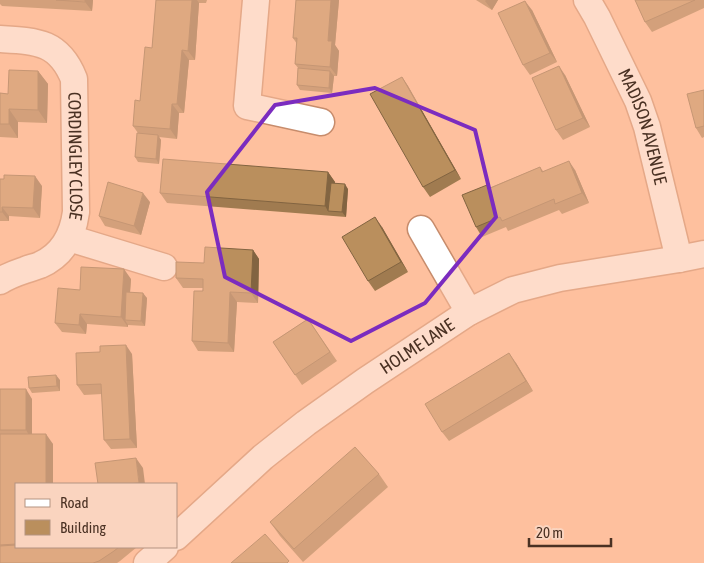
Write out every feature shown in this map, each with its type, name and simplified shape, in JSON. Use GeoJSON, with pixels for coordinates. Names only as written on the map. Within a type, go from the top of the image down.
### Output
{"type":"FeatureCollection","features":[{"type":"Feature","properties":{"kind":"street"},"geometry":{"type":"LineString","coordinates":[[256,0],[245,116],[321,122]]}},
{"type":"Feature","properties":{"kind":"street","name":"MADISON AVENUE"},"geometry":{"type":"LineString","coordinates":[[587,0],[638,101],[692,257]]}},
{"type":"Feature","properties":{"kind":"street","name":"CORDINGLEY CLOSE"},"geometry":{"type":"LineString","coordinates":[[0,39],[28,40],[40,43],[62,57],[69,67],[74,79],[76,212],[70,238],[62,249],[40,265],[11,274],[0,282]]}},
{"type":"Feature","properties":{"kind":"street"},"geometry":{"type":"LineString","coordinates":[[421,229],[469,312]]}},
{"type":"Feature","properties":{"kind":"street"},"geometry":{"type":"LineString","coordinates":[[70,238],[164,267]]}},
{"type":"Feature","properties":{"kind":"street","name":"HOLME LANE"},"geometry":{"type":"LineString","coordinates":[[178,535],[263,457],[306,422],[469,312],[513,290],[560,278],[692,257]]}},
{"type":"Feature","properties":{"kind":"street"},"geometry":{"type":"LineString","coordinates":[[147,563],[165,548]]}},
{"type":"Feature","properties":{"kind":"highlighted area"},"geometry":{"type":"Polygon","coordinates":[[[375,88],[475,130],[496,217],[425,303],[351,341],[225,277],[207,192],[275,105],[375,88]]]}},
{"type":"Feature","properties":{"kind":"building"},"geometry":{"type":"Polygon","coordinates":[[[56,0],[85,0],[85,2],[56,0]]]}},
{"type":"Feature","properties":{"kind":"building"},"geometry":{"type":"Polygon","coordinates":[[[156,0],[192,0],[188,51],[182,50],[177,104],[172,104],[170,129],[133,126],[135,100],[140,101],[145,47],[152,48],[156,0]]]}},
{"type":"Feature","properties":{"kind":"building"},"geometry":{"type":"Polygon","coordinates":[[[296,0],[331,0],[328,41],[332,41],[330,67],[295,64],[297,38],[293,38],[296,0]]]}},
{"type":"Feature","properties":{"kind":"building"},"geometry":{"type":"Polygon","coordinates":[[[635,0],[695,0],[645,22],[635,0]]]}},
{"type":"Feature","properties":{"kind":"building"},"geometry":{"type":"Polygon","coordinates":[[[525,1],[550,53],[523,65],[498,13],[525,1]]]}},
{"type":"Feature","properties":{"kind":"building"},"geometry":{"type":"Polygon","coordinates":[[[559,66],[583,118],[556,130],[532,78],[559,66]]]}},
{"type":"Feature","properties":{"kind":"building"},"geometry":{"type":"Polygon","coordinates":[[[298,68],[330,71],[329,88],[297,85],[298,68]]]}},
{"type":"Feature","properties":{"kind":"building"},"geometry":{"type":"Polygon","coordinates":[[[9,70],[38,71],[38,110],[9,109],[9,124],[0,124],[0,93],[8,94],[9,70]]]}},
{"type":"Feature","properties":{"kind":"building"},"geometry":{"type":"Polygon","coordinates":[[[402,77],[455,170],[423,187],[370,94],[402,77]]]}},
{"type":"Feature","properties":{"kind":"building"},"geometry":{"type":"Polygon","coordinates":[[[704,90],[704,126],[696,128],[687,94],[704,90]]]}},
{"type":"Feature","properties":{"kind":"building"},"geometry":{"type":"Polygon","coordinates":[[[137,133],[158,135],[156,159],[135,157],[137,133]]]}},
{"type":"Feature","properties":{"kind":"building"},"geometry":{"type":"Polygon","coordinates":[[[163,159],[328,172],[325,206],[160,193],[163,159]]]}},
{"type":"Feature","properties":{"kind":"building"},"geometry":{"type":"Polygon","coordinates":[[[569,161],[582,193],[555,204],[554,199],[502,221],[500,217],[476,227],[462,195],[487,185],[488,189],[540,167],[542,172],[569,161]]]}},
{"type":"Feature","properties":{"kind":"building"},"geometry":{"type":"Polygon","coordinates":[[[4,175],[35,176],[33,208],[2,207],[2,212],[0,212],[0,179],[4,179],[4,175]]]}},
{"type":"Feature","properties":{"kind":"building"},"geometry":{"type":"Polygon","coordinates":[[[108,182],[143,193],[134,226],[99,216],[108,182]]]}},
{"type":"Feature","properties":{"kind":"building"},"geometry":{"type":"Polygon","coordinates":[[[331,183],[345,184],[342,212],[328,211],[331,183]]]}},
{"type":"Feature","properties":{"kind":"building"},"geometry":{"type":"Polygon","coordinates":[[[375,217],[401,262],[368,281],[342,237],[375,217]]]}},
{"type":"Feature","properties":{"kind":"building"},"geometry":{"type":"Polygon","coordinates":[[[205,247],[253,250],[251,293],[230,292],[228,343],[192,341],[194,291],[203,291],[203,279],[176,278],[176,262],[204,263],[205,247]]]}},
{"type":"Feature","properties":{"kind":"building"},"geometry":{"type":"Polygon","coordinates":[[[81,267],[124,269],[121,317],[80,314],[79,325],[55,323],[58,288],[80,290],[81,267]]]}},
{"type":"Feature","properties":{"kind":"building"},"geometry":{"type":"Polygon","coordinates":[[[126,292],[143,293],[141,321],[125,320],[126,292]]]}},
{"type":"Feature","properties":{"kind":"building"},"geometry":{"type":"Polygon","coordinates":[[[308,319],[330,352],[295,375],[273,342],[308,319]]]}},
{"type":"Feature","properties":{"kind":"building"},"geometry":{"type":"Polygon","coordinates":[[[126,345],[130,439],[104,440],[101,384],[77,385],[76,353],[100,352],[100,346],[126,345]]]}},
{"type":"Feature","properties":{"kind":"building"},"geometry":{"type":"Polygon","coordinates":[[[509,353],[526,381],[442,432],[425,404],[509,353]]]}},
{"type":"Feature","properties":{"kind":"building"},"geometry":{"type":"Polygon","coordinates":[[[56,375],[57,386],[29,388],[28,377],[56,375]]]}},
{"type":"Feature","properties":{"kind":"building"},"geometry":{"type":"Polygon","coordinates":[[[0,389],[26,389],[26,430],[0,430],[0,389]]]}},
{"type":"Feature","properties":{"kind":"building"},"geometry":{"type":"Polygon","coordinates":[[[0,434],[46,434],[46,483],[15,483],[15,544],[0,545],[0,434]]]}},
{"type":"Feature","properties":{"kind":"building"},"geometry":{"type":"Polygon","coordinates":[[[355,447],[379,474],[294,549],[270,522],[355,447]]]}},
{"type":"Feature","properties":{"kind":"building"},"geometry":{"type":"Polygon","coordinates":[[[136,458],[139,483],[98,483],[95,463],[136,458]]]}},
{"type":"Feature","properties":{"kind":"building"},"geometry":{"type":"Polygon","coordinates":[[[265,534],[289,561],[287,563],[231,563],[265,534]]]}},
{"type":"Feature","properties":{"kind":"building"},"geometry":{"type":"Polygon","coordinates":[[[15,545],[15,548],[118,548],[93,563],[0,563],[0,546],[15,545]]]}}]}
